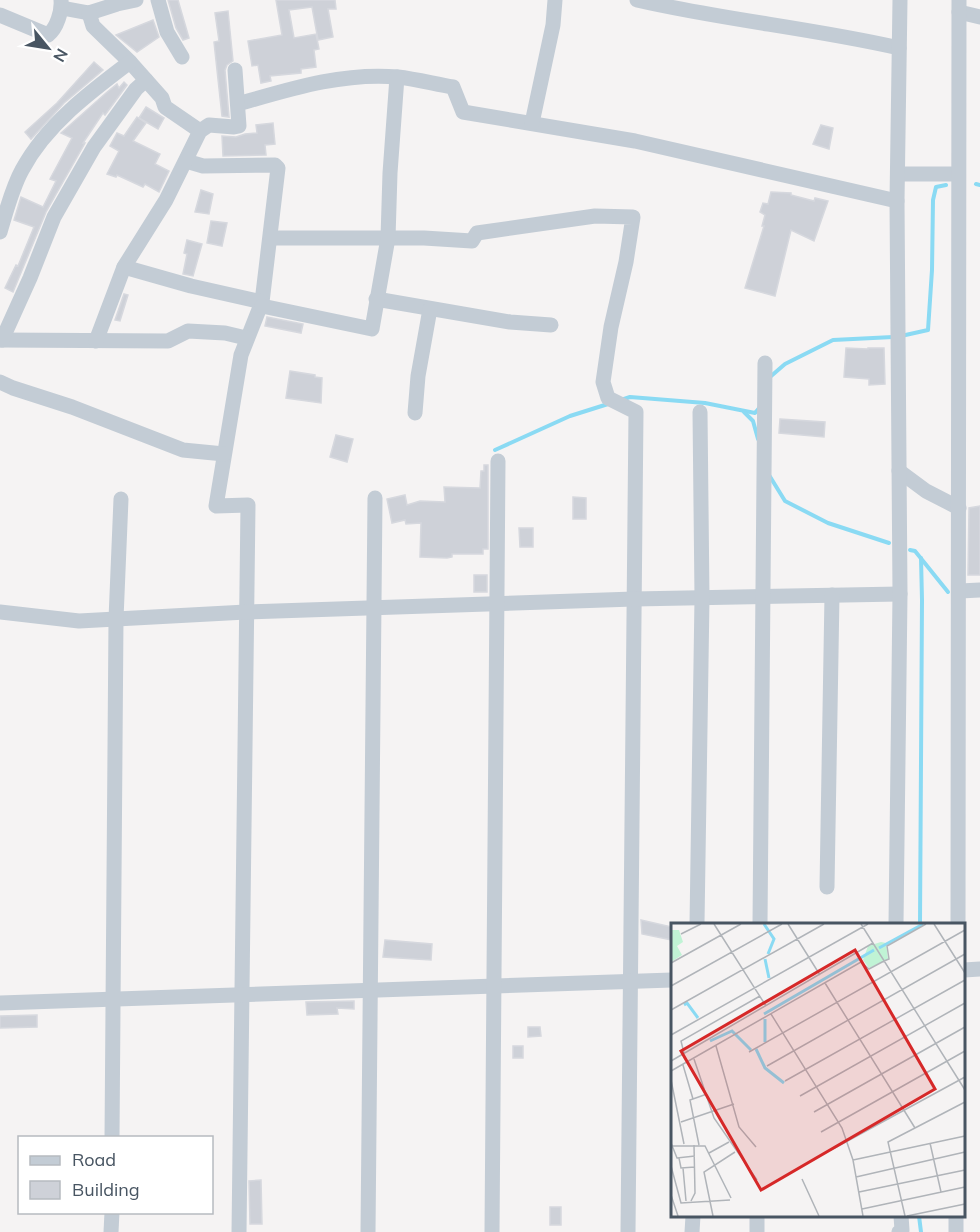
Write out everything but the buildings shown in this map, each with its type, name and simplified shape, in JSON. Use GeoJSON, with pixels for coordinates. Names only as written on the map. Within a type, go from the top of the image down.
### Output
{"type":"FeatureCollection","features":[{"type":"Feature","properties":{"kind":"street"},"geometry":{"type":"LineString","coordinates":[[0,15],[48,35],[53,32],[62,4],[89,13],[136,0]]}},
{"type":"Feature","properties":{"kind":"street"},"geometry":{"type":"LineString","coordinates":[[158,0],[167,32],[182,57]]}},
{"type":"Feature","properties":{"kind":"street"},"geometry":{"type":"LineString","coordinates":[[532,123],[554,25],[555,0]]}},
{"type":"Feature","properties":{"kind":"street"},"geometry":{"type":"LineString","coordinates":[[637,0],[669,4],[898,48]]}},
{"type":"Feature","properties":{"kind":"street"},"geometry":{"type":"LineString","coordinates":[[896,923],[900,594],[897,201],[900,0]]}},
{"type":"Feature","properties":{"kind":"street"},"geometry":{"type":"LineString","coordinates":[[958,923],[959,6],[980,18]]}},
{"type":"Feature","properties":{"kind":"street"},"geometry":{"type":"LineString","coordinates":[[89,13],[93,26],[130,62],[162,98],[165,107],[200,131]]}},
{"type":"Feature","properties":{"kind":"street"},"geometry":{"type":"LineString","coordinates":[[0,232],[21,172],[37,145],[97,87],[130,62]]}},
{"type":"Feature","properties":{"kind":"street"},"geometry":{"type":"LineString","coordinates":[[96,340],[124,267],[166,200],[200,131],[209,125],[239,126],[235,70]]}},
{"type":"Feature","properties":{"kind":"street"},"geometry":{"type":"LineString","coordinates":[[124,267],[262,304],[372,329],[388,238],[397,77]]}},
{"type":"Feature","properties":{"kind":"street"},"geometry":{"type":"LineString","coordinates":[[238,104],[302,85],[359,78],[397,77],[453,87],[463,112],[635,141],[897,201]]}},
{"type":"Feature","properties":{"kind":"street"},"geometry":{"type":"LineString","coordinates":[[146,80],[136,89],[94,147],[54,217],[30,278],[1,340],[168,340],[188,331],[225,333],[246,338]]}},
{"type":"Feature","properties":{"kind":"street"},"geometry":{"type":"LineString","coordinates":[[186,161],[203,166],[275,165],[278,168],[262,304],[246,338],[241,355],[216,506],[248,505],[239,1232]]}},
{"type":"Feature","properties":{"kind":"street"},"geometry":{"type":"LineString","coordinates":[[898,174],[958,174]]}},
{"type":"Feature","properties":{"kind":"street"},"geometry":{"type":"LineString","coordinates":[[271,238],[424,238],[472,242],[477,233],[595,216],[633,217],[626,262],[610,327],[603,382],[608,398],[636,412],[628,1232]]}},
{"type":"Feature","properties":{"kind":"street"},"geometry":{"type":"LineString","coordinates":[[376,298],[510,322],[551,325]]}},
{"type":"Feature","properties":{"kind":"street"},"geometry":{"type":"LineString","coordinates":[[414,413],[430,309]]}},
{"type":"Feature","properties":{"kind":"street"},"geometry":{"type":"LineString","coordinates":[[760,923],[765,363]]}},
{"type":"Feature","properties":{"kind":"street"},"geometry":{"type":"LineString","coordinates":[[0,382],[183,450],[224,454]]}},
{"type":"Feature","properties":{"kind":"street"},"geometry":{"type":"LineString","coordinates":[[697,923],[702,598],[700,412]]}},
{"type":"Feature","properties":{"kind":"street"},"geometry":{"type":"LineString","coordinates":[[492,1232],[498,461]]}},
{"type":"Feature","properties":{"kind":"street"},"geometry":{"type":"LineString","coordinates":[[899,471],[926,491],[959,508]]}},
{"type":"Feature","properties":{"kind":"street"},"geometry":{"type":"LineString","coordinates":[[368,1232],[375,498]]}},
{"type":"Feature","properties":{"kind":"street"},"geometry":{"type":"LineString","coordinates":[[112,1136],[116,619],[121,499]]}},
{"type":"Feature","properties":{"kind":"street"},"geometry":{"type":"LineString","coordinates":[[960,591],[980,590]]}},
{"type":"Feature","properties":{"kind":"street"},"geometry":{"type":"LineString","coordinates":[[0,612],[79,621],[246,612],[634,599],[900,594]]}},
{"type":"Feature","properties":{"kind":"street"},"geometry":{"type":"LineString","coordinates":[[827,887],[832,595]]}},
{"type":"Feature","properties":{"kind":"street"},"geometry":{"type":"LineString","coordinates":[[965,970],[980,969]]}},
{"type":"Feature","properties":{"kind":"street"},"geometry":{"type":"LineString","coordinates":[[0,1003],[671,980]]}},
{"type":"Feature","properties":{"kind":"street"},"geometry":{"type":"LineString","coordinates":[[111,1232],[112,1214]]}},
{"type":"Feature","properties":{"kind":"street"},"geometry":{"type":"LineString","coordinates":[[692,1232],[693,1217]]}},
{"type":"Feature","properties":{"kind":"street"},"geometry":{"type":"LineString","coordinates":[[899,1232],[902,1230],[902,1217]]}},
{"type":"Feature","properties":{"kind":"waterway"},"geometry":{"type":"LineString","coordinates":[[976,184],[980,185]]}},
{"type":"Feature","properties":{"kind":"waterway"},"geometry":{"type":"LineString","coordinates":[[901,336],[928,330],[933,200],[936,187],[946,185]]}},
{"type":"Feature","properties":{"kind":"waterway"},"geometry":{"type":"LineString","coordinates":[[770,377],[785,364],[833,340],[893,337]]}},
{"type":"Feature","properties":{"kind":"waterway"},"geometry":{"type":"LineString","coordinates":[[621,400],[630,397],[705,403],[755,413],[760,407]]}},
{"type":"Feature","properties":{"kind":"waterway"},"geometry":{"type":"LineString","coordinates":[[495,450],[570,416],[608,404]]}},
{"type":"Feature","properties":{"kind":"waterway"},"geometry":{"type":"LineString","coordinates":[[744,412],[753,421],[758,439]]}},
{"type":"Feature","properties":{"kind":"waterway"},"geometry":{"type":"LineString","coordinates":[[769,475],[785,501],[828,523],[889,543]]}},
{"type":"Feature","properties":{"kind":"waterway"},"geometry":{"type":"LineString","coordinates":[[910,550],[915,551],[948,592]]}},
{"type":"Feature","properties":{"kind":"waterway"},"geometry":{"type":"LineString","coordinates":[[920,923],[921,558]]}},
{"type":"Feature","properties":{"kind":"waterway"},"geometry":{"type":"LineString","coordinates":[[919,1217],[921,1232]]}}]}
